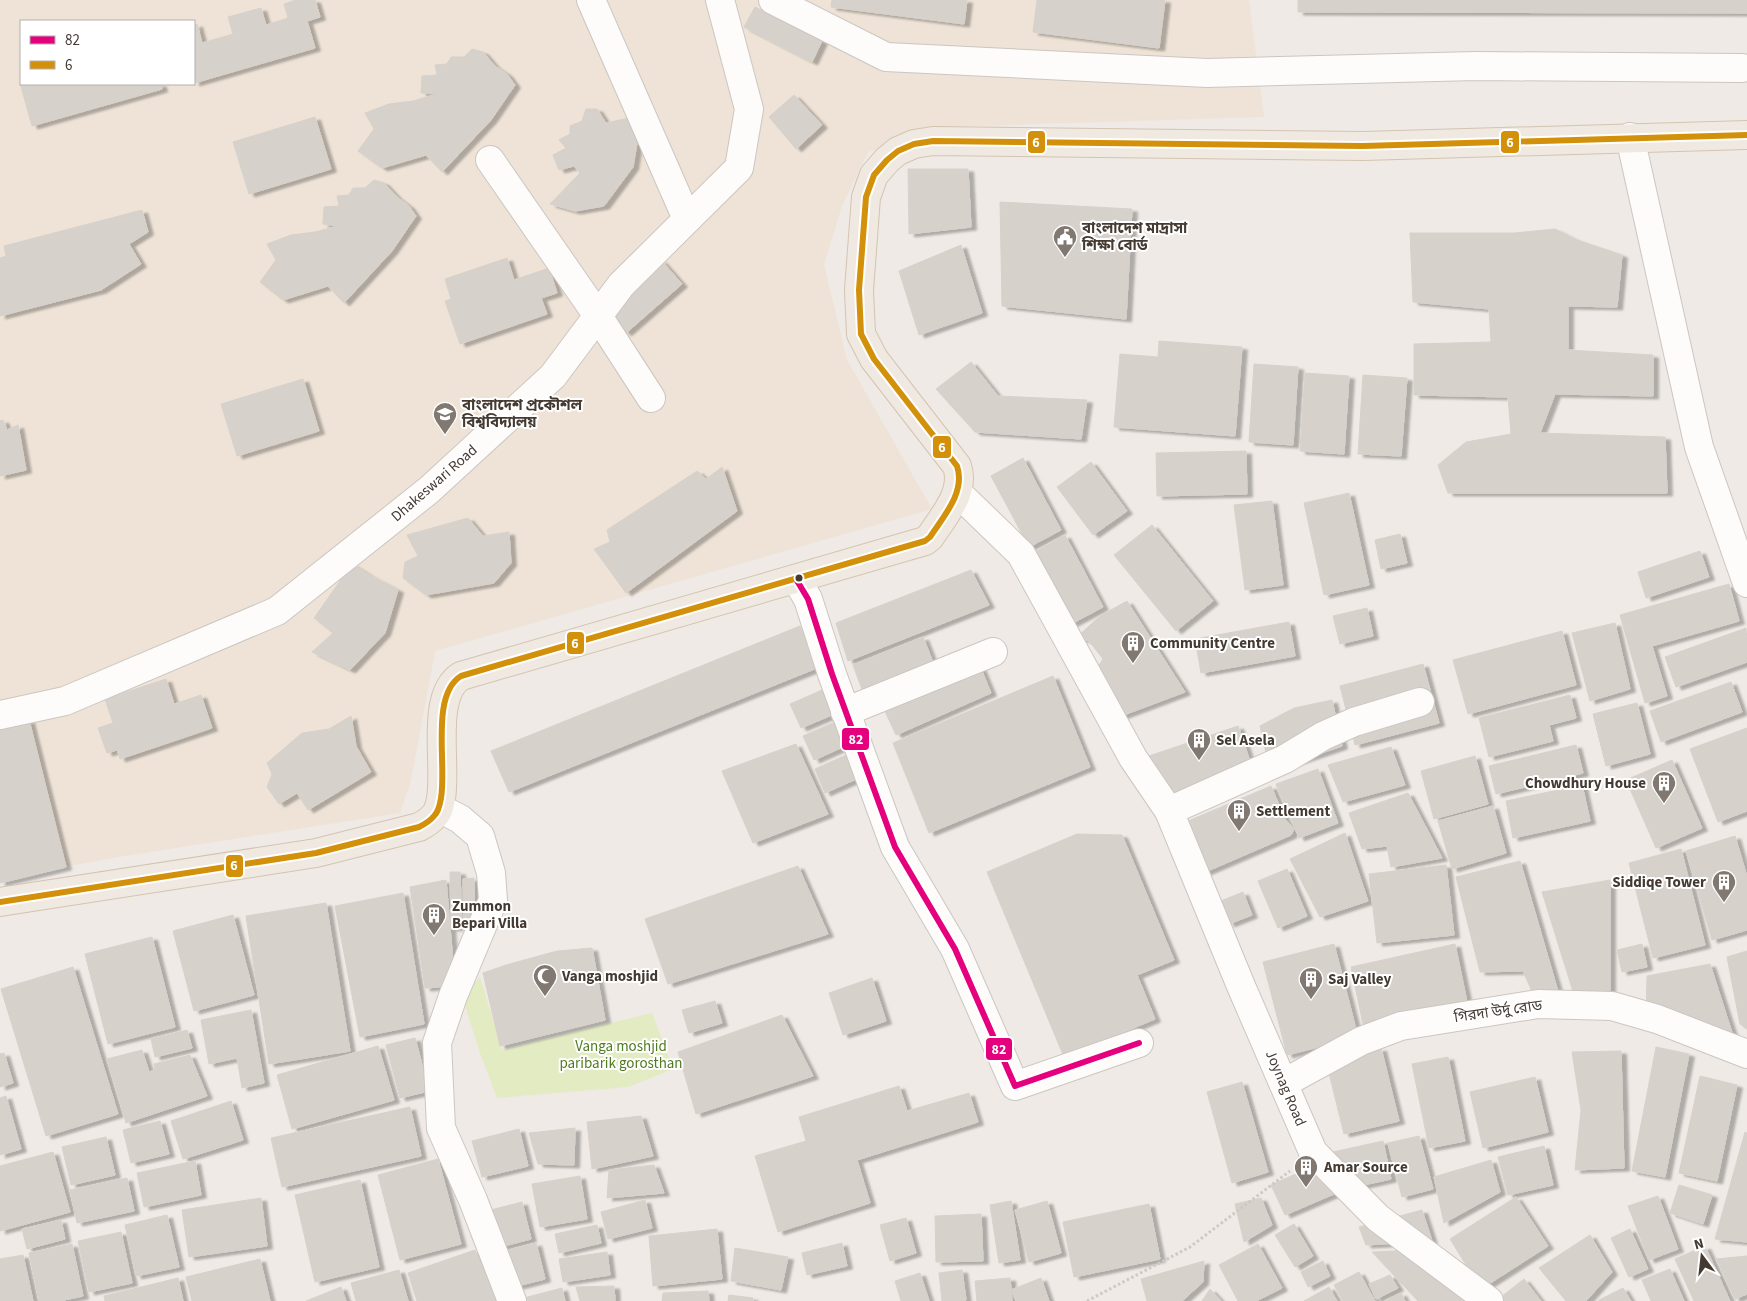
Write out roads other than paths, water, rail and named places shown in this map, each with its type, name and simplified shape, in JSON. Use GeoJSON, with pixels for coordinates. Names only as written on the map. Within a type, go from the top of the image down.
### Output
{"type":"FeatureCollection","features":[{"type":"Feature","properties":{"kind":"main road"},"geometry":{"type":"LineString","coordinates":[[0,902],[316,853],[419,827],[429,822],[439,808],[443,784],[442,720],[444,702],[448,690],[456,679],[471,673],[925,541],[930,537],[958,493],[960,479],[958,466],[874,360],[861,334],[859,290],[866,197],[874,175],[898,151],[914,144],[933,141],[1362,146],[1747,135]]}},
{"type":"Feature","properties":{"kind":"street"},"geometry":{"type":"LineString","coordinates":[[591,0],[687,219]]}},
{"type":"Feature","properties":{"kind":"street","name":"Dhakeswari Road"},"geometry":{"type":"LineString","coordinates":[[0,715],[65,701],[277,612],[429,490],[553,376],[621,285],[738,168],[749,109],[720,0]]}},
{"type":"Feature","properties":{"kind":"street"},"geometry":{"type":"LineString","coordinates":[[773,0],[886,57],[1207,73],[1476,66],[1742,68]]}},
{"type":"Feature","properties":{"kind":"street"},"geometry":{"type":"LineString","coordinates":[[1630,137],[1699,447],[1747,583]]}},
{"type":"Feature","properties":{"kind":"street"},"geometry":{"type":"LineString","coordinates":[[490,160],[598,316],[650,398]]}},
{"type":"Feature","properties":{"kind":"street","name":"Joynag Road"},"geometry":{"type":"LineString","coordinates":[[958,493],[1021,554],[1133,758],[1169,811],[1241,986],[1314,1152],[1378,1218],[1489,1301]]}},
{"type":"Feature","properties":{"kind":"street"},"geometry":{"type":"LineString","coordinates":[[796,579],[808,599],[845,712],[895,847],[955,949],[1015,1086],[1139,1043]]}},
{"type":"Feature","properties":{"kind":"street"},"geometry":{"type":"LineString","coordinates":[[845,712],[993,652]]}},
{"type":"Feature","properties":{"kind":"street"},"geometry":{"type":"LineString","coordinates":[[1169,811],[1285,759],[1323,736],[1354,722],[1420,702]]}},
{"type":"Feature","properties":{"kind":"street"},"geometry":{"type":"LineString","coordinates":[[439,808],[460,819],[480,836],[491,873],[493,900],[453,996],[437,1043],[441,1128],[473,1200],[512,1301]]}},
{"type":"Feature","properties":{"kind":"street","name":"গিরদা উর্দু রোড"},"geometry":{"type":"LineString","coordinates":[[1284,1083],[1361,1041],[1401,1026],[1538,1004],[1612,1006],[1657,1018],[1747,1054]]}},
{"type":"Feature","properties":{"kind":"place","name":"বাংলাদেশ মাদ্রাসা শিক্ষা বোর্ড"},"geometry":{"type":"Point","coordinates":[1065,258]}},
{"type":"Feature","properties":{"kind":"place","name":"বাংলাদেশ প্রকৌশল বিশ্ববিদ্যালয়"},"geometry":{"type":"Point","coordinates":[445,435]}},
{"type":"Feature","properties":{"kind":"place","name":"Community Centre"},"geometry":{"type":"Point","coordinates":[1133,664]}},
{"type":"Feature","properties":{"kind":"place","name":"Sel Asela"},"geometry":{"type":"Point","coordinates":[1199,761]}},
{"type":"Feature","properties":{"kind":"place","name":"Chowdhury House"},"geometry":{"type":"Point","coordinates":[1664,804]}},
{"type":"Feature","properties":{"kind":"place","name":"Settlement"},"geometry":{"type":"Point","coordinates":[1239,832]}},
{"type":"Feature","properties":{"kind":"place","name":"Siddiqe Tower"},"geometry":{"type":"Point","coordinates":[1724,903]}},
{"type":"Feature","properties":{"kind":"place","name":"Zummon Bepari Villa"},"geometry":{"type":"Point","coordinates":[434,936]}},
{"type":"Feature","properties":{"kind":"place","name":"Vanga moshjid"},"geometry":{"type":"Point","coordinates":[545,997]}},
{"type":"Feature","properties":{"kind":"place","name":"Saj Valley"},"geometry":{"type":"Point","coordinates":[1311,1000]}},
{"type":"Feature","properties":{"kind":"place","name":"Amar Source"},"geometry":{"type":"Point","coordinates":[1306,1188]}},
{"type":"Feature","properties":{"kind":"park label","name":"Vanga moshjid paribarik gorosthan"},"geometry":{"type":"Point","coordinates":[621,1054]}}]}
